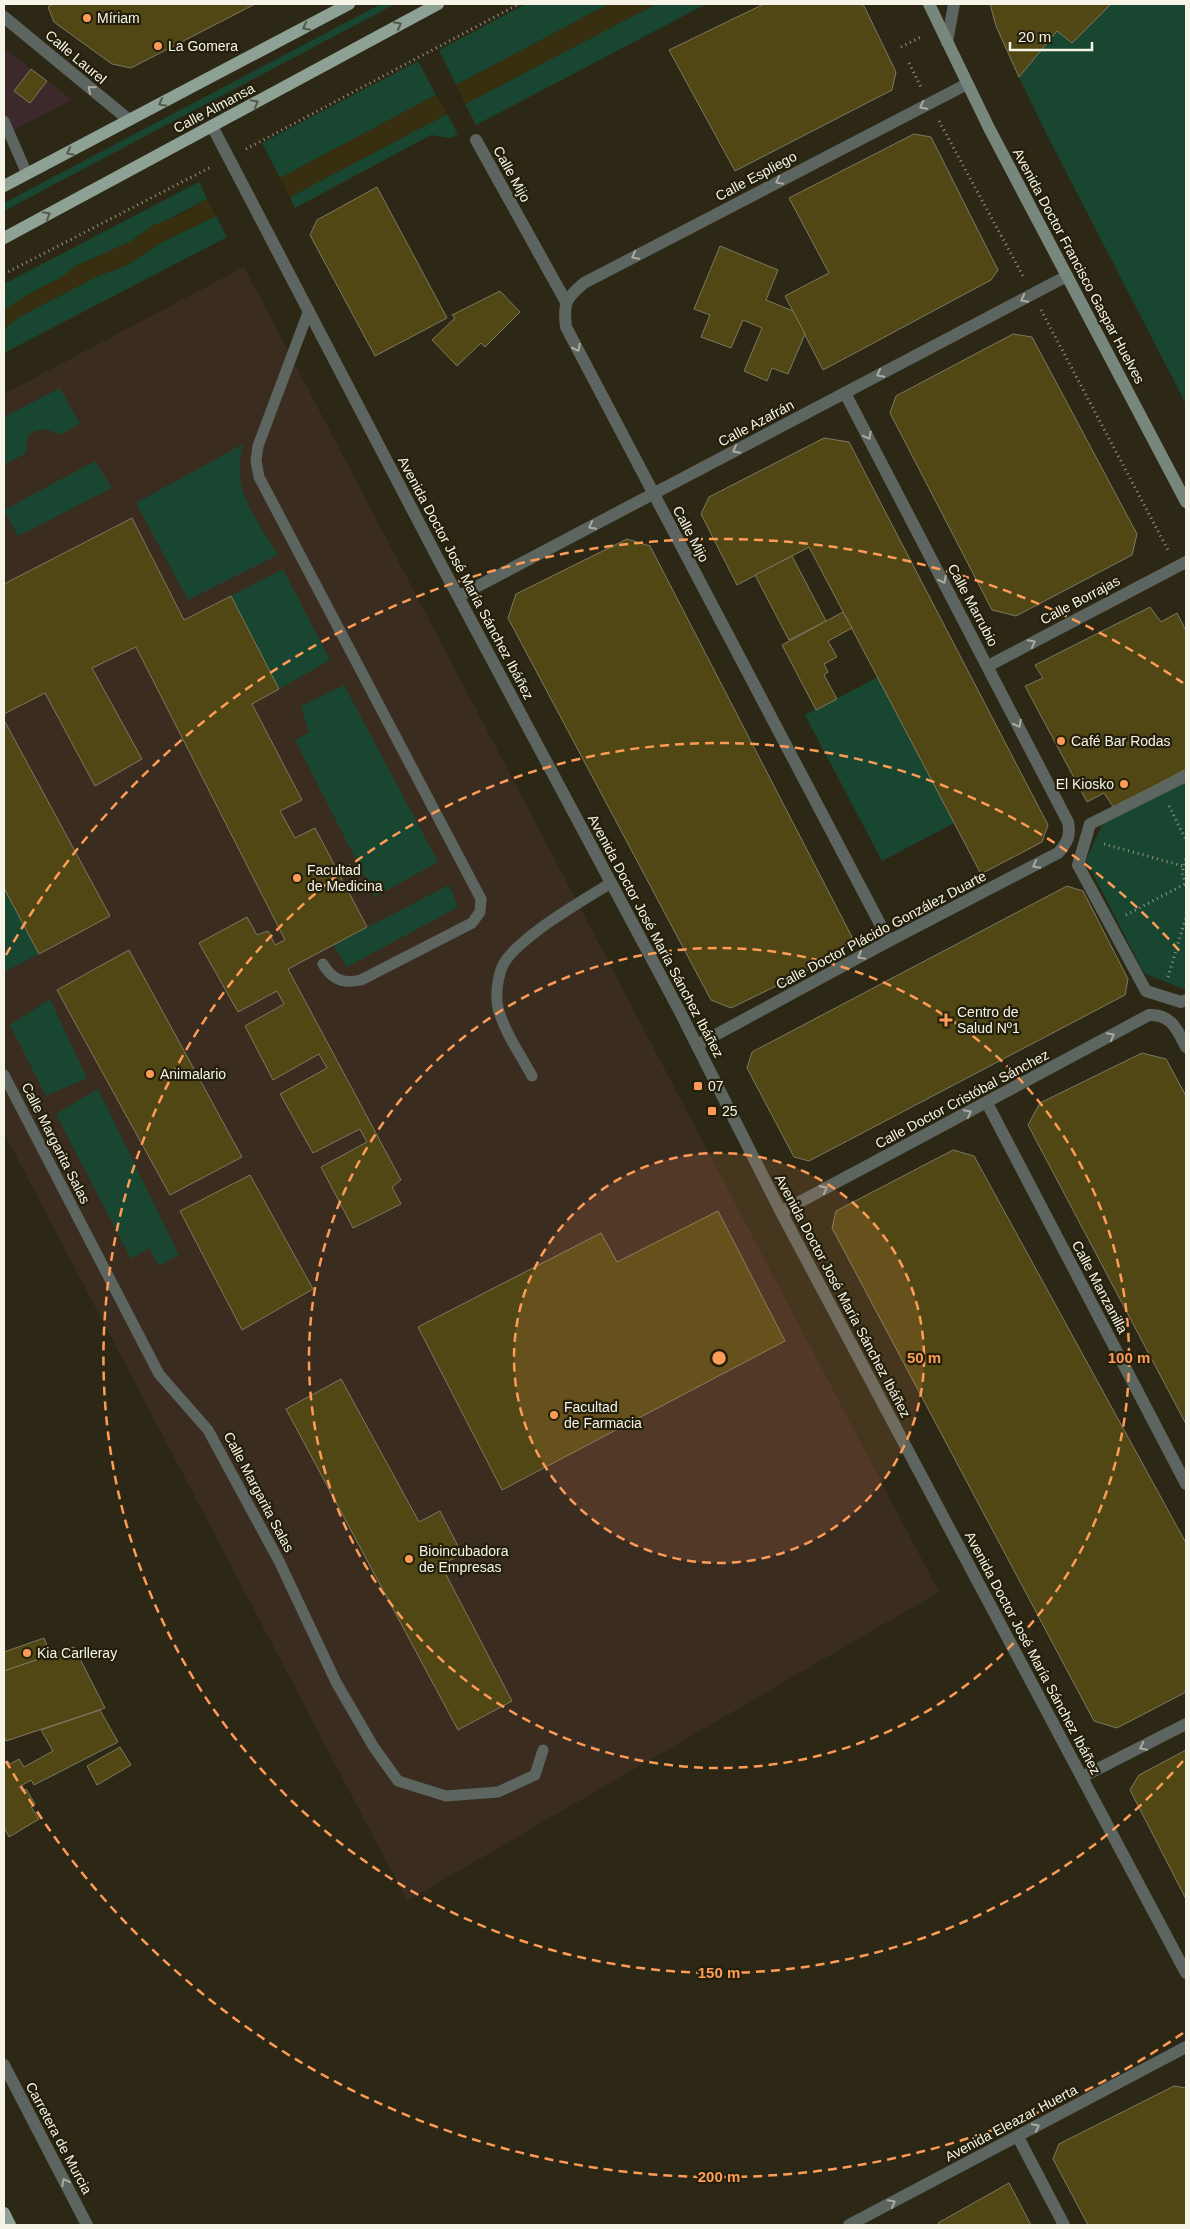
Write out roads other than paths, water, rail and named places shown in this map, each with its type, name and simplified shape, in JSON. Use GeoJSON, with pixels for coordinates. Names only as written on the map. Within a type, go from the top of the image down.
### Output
{"type":"FeatureCollection","features":[{"type":"Feature","properties":{"kind":"main road","name":"Calle Almansa"},"geometry":{"type":"LineString","coordinates":[[4,186],[349,4]]}},
{"type":"Feature","properties":{"kind":"main road","name":"Calle Almansa"},"geometry":{"type":"LineString","coordinates":[[4,238],[438,4]]}},
{"type":"Feature","properties":{"kind":"main road"},"geometry":{"type":"LineString","coordinates":[[4,2213],[10,2225]]}},
{"type":"Feature","properties":{"kind":"street"},"geometry":{"type":"LineString","coordinates":[[925,4],[933,7]]}},
{"type":"Feature","properties":{"kind":"street"},"geometry":{"type":"LineString","coordinates":[[947,42],[954,4]]}},
{"type":"Feature","properties":{"kind":"street","name":"Avenida Doctor Francisco Gaspar Huelves"},"geometry":{"type":"LineString","coordinates":[[933,7],[967,84],[1186,502]]}},
{"type":"Feature","properties":{"kind":"street","name":"Calle Laurel"},"geometry":{"type":"LineString","coordinates":[[4,17],[129,120]]}},
{"type":"Feature","properties":{"kind":"street","name":"Calle Espliego"},"geometry":{"type":"LineString","coordinates":[[566,302],[570,294],[584,283],[967,84]]}},
{"type":"Feature","properties":{"kind":"street","name":"Avenida Doctor José María Sánchez Ibáñez"},"geometry":{"type":"LineString","coordinates":[[212,126],[697,1045],[781,1212],[1186,1973]]}},
{"type":"Feature","properties":{"kind":"street","name":"Calle Mijo"},"geometry":{"type":"LineString","coordinates":[[476,140],[566,302],[564,312],[566,327],[652,494],[889,942]]}},
{"type":"Feature","properties":{"kind":"street","name":"Calle Azafrán"},"geometry":{"type":"LineString","coordinates":[[459,596],[1067,276]]}},
{"type":"Feature","properties":{"kind":"street","name":"Calle Marrubio"},"geometry":{"type":"LineString","coordinates":[[845,393],[1068,822],[1070,833]]}},
{"type":"Feature","properties":{"kind":"street","name":"Calle Borrajas"},"geometry":{"type":"LineString","coordinates":[[988,666],[1186,562]]}},
{"type":"Feature","properties":{"kind":"street"},"geometry":{"type":"LineString","coordinates":[[1186,776],[1090,824],[1078,864],[1146,991],[1181,1002],[1186,1000]]}},
{"type":"Feature","properties":{"kind":"street","name":"Calle Doctor Plácido González Duarte"},"geometry":{"type":"LineString","coordinates":[[697,1045],[1058,854],[1070,833]]}},
{"type":"Feature","properties":{"kind":"street","name":"Calle Doctor Cristóbal Sánchez"},"geometry":{"type":"LineString","coordinates":[[781,1212],[1149,1015],[1168,1018],[1175,1025],[1186,1046]]}},
{"type":"Feature","properties":{"kind":"street","name":"Calle Manzanilla"},"geometry":{"type":"LineString","coordinates":[[987,1103],[1186,1484]]}},
{"type":"Feature","properties":{"kind":"street"},"geometry":{"type":"LineString","coordinates":[[1082,1777],[1186,1724]]}},
{"type":"Feature","properties":{"kind":"street","name":"Avenida Eleazar Huerta"},"geometry":{"type":"LineString","coordinates":[[849,2225],[1186,2047]]}},
{"type":"Feature","properties":{"kind":"street","name":"Carretera de Murcia"},"geometry":{"type":"LineString","coordinates":[[4,2065],[88,2225]]}},
{"type":"Feature","properties":{"kind":"street"},"geometry":{"type":"LineString","coordinates":[[1018,2137],[1064,2225]]}},
{"type":"Feature","properties":{"kind":"lane"},"geometry":{"type":"LineString","coordinates":[[4,121],[27,174]]}},
{"type":"Feature","properties":{"kind":"lane"},"geometry":{"type":"LineString","coordinates":[[309,310],[258,446],[256,461],[259,477],[481,899],[480,912],[472,922],[361,980],[349,983],[338,980],[328,974],[323,964]]}},
{"type":"Feature","properties":{"kind":"lane"},"geometry":{"type":"LineString","coordinates":[[532,1076],[497,1006],[498,983],[504,963],[543,926],[611,882]]}},
{"type":"Feature","properties":{"kind":"lane","name":"Calle Margarita Salas"},"geometry":{"type":"LineString","coordinates":[[4,1075],[159,1374],[208,1430],[279,1561],[336,1682],[373,1746],[398,1781],[446,1796],[498,1792],[535,1775],[543,1750]]}},
{"type":"Feature","properties":{"kind":"place","name":"Míriam"},"geometry":{"type":"Point","coordinates":[87,18]}},
{"type":"Feature","properties":{"kind":"place","name":"La Gomera"},"geometry":{"type":"Point","coordinates":[158,46]}},
{"type":"Feature","properties":{"kind":"place","name":"Café Bar Rodas"},"geometry":{"type":"Point","coordinates":[1061,741]}},
{"type":"Feature","properties":{"kind":"place","name":"El Kiosko"},"geometry":{"type":"Point","coordinates":[1124,784]}},
{"type":"Feature","properties":{"kind":"place","name":"Facultad de Medicina"},"geometry":{"type":"Point","coordinates":[297,878]}},
{"type":"Feature","properties":{"kind":"place","name":"Centro de Salud Nº1"},"geometry":{"type":"Point","coordinates":[946,1020]}},
{"type":"Feature","properties":{"kind":"place","name":"Animalario"},"geometry":{"type":"Point","coordinates":[150,1074]}},
{"type":"Feature","properties":{"kind":"place","name":"07"},"geometry":{"type":"Point","coordinates":[698,1086]}},
{"type":"Feature","properties":{"kind":"place","name":"25"},"geometry":{"type":"Point","coordinates":[712,1111]}},
{"type":"Feature","properties":{"kind":"place","name":"Facultad de Farmacia"},"geometry":{"type":"Point","coordinates":[554,1415]}},
{"type":"Feature","properties":{"kind":"place","name":"Bioincubadora de Empresas"},"geometry":{"type":"Point","coordinates":[409,1559]}},
{"type":"Feature","properties":{"kind":"place","name":"Kia Carlleray"},"geometry":{"type":"Point","coordinates":[27,1653]}}]}
